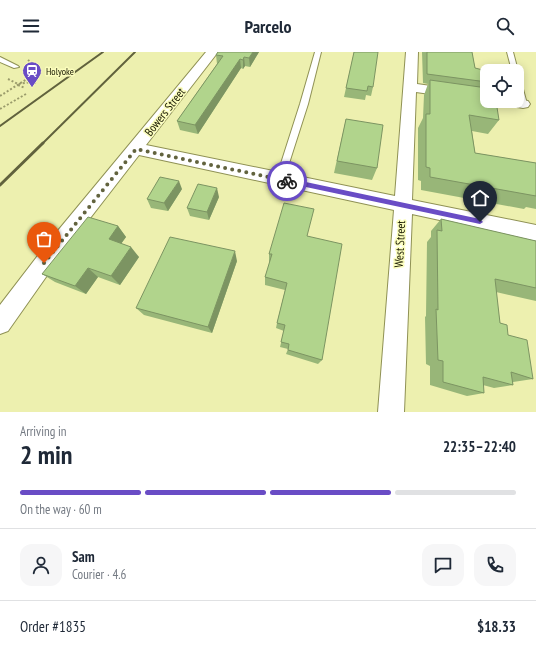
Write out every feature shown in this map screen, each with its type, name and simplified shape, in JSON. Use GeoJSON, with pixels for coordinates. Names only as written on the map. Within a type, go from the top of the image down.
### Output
{"type":"FeatureCollection","features":[{"type":"Feature","properties":{"kind":"street","name":"Bowers Street"},"geometry":{"type":"LineString","coordinates":[[0,323],[53,251],[212,52]]}},
{"type":"Feature","properties":{"kind":"street","name":"West Street"},"geometry":{"type":"LineString","coordinates":[[391,412],[412,52]]}},
{"type":"Feature","properties":{"kind":"street"},"geometry":{"type":"LineString","coordinates":[[410,87],[480,97]]}},
{"type":"Feature","properties":{"kind":"street"},"geometry":{"type":"LineString","coordinates":[[136,149],[536,234]]}},
{"type":"Feature","properties":{"kind":"lane"},"geometry":{"type":"LineString","coordinates":[[280,179],[304,104],[318,52]]}},
{"type":"Feature","properties":{"kind":"lane"},"geometry":{"type":"LineString","coordinates":[[510,52],[513,64]]}},
{"type":"Feature","properties":{"kind":"lane"},"geometry":{"type":"LineString","coordinates":[[0,59],[16,67]]}},
{"type":"Feature","properties":{"kind":"path"},"geometry":{"type":"LineString","coordinates":[[5,77],[25,88]]}},
{"type":"Feature","properties":{"kind":"path"},"geometry":{"type":"LineString","coordinates":[[18,84],[31,82],[36,83]]}},
{"type":"Feature","properties":{"kind":"path"},"geometry":{"type":"LineString","coordinates":[[0,109],[26,94]]}},
{"type":"Feature","properties":{"kind":"building"},"geometry":{"type":"Polygon","coordinates":[[[218,52],[253,52],[249,58],[244,57],[243,60],[240,59],[195,125],[177,121],[223,56],[216,55],[218,52]]]}},
{"type":"Feature","properties":{"kind":"building"},"geometry":{"type":"Polygon","coordinates":[[[354,52],[378,52],[373,87],[368,86],[367,91],[346,88],[354,52]]]}},
{"type":"Feature","properties":{"kind":"building"},"geometry":{"type":"Polygon","coordinates":[[[427,52],[472,52],[475,68],[480,69],[480,81],[427,74],[427,52]]]}},
{"type":"Feature","properties":{"kind":"building"},"geometry":{"type":"Polygon","coordinates":[[[430,80],[480,87],[480,108],[497,108],[499,120],[469,115],[475,153],[536,163],[536,196],[430,177],[430,168],[426,167],[426,114],[430,114],[430,80]]]}},
{"type":"Feature","properties":{"kind":"building"},"geometry":{"type":"Polygon","coordinates":[[[346,119],[383,125],[377,168],[337,161],[346,119]]]}},
{"type":"Feature","properties":{"kind":"building"},"geometry":{"type":"Polygon","coordinates":[[[160,177],[179,181],[164,203],[147,199],[160,177]]]}},
{"type":"Feature","properties":{"kind":"building"},"geometry":{"type":"Polygon","coordinates":[[[198,184],[217,188],[207,212],[187,208],[198,184]]]}},
{"type":"Feature","properties":{"kind":"building"},"geometry":{"type":"Polygon","coordinates":[[[284,203],[314,209],[307,236],[342,244],[322,360],[288,350],[289,344],[281,342],[285,325],[277,323],[287,283],[265,277],[272,254],[269,254],[284,203]]]}},
{"type":"Feature","properties":{"kind":"building"},"geometry":{"type":"Polygon","coordinates":[[[88,217],[118,226],[109,239],[131,247],[111,276],[88,268],[75,286],[42,274],[88,217]]]}},
{"type":"Feature","properties":{"kind":"building"},"geometry":{"type":"Polygon","coordinates":[[[441,219],[536,241],[536,288],[495,279],[500,323],[507,325],[508,335],[527,340],[533,379],[511,372],[513,385],[483,377],[484,393],[443,382],[443,361],[438,360],[436,309],[438,310],[437,230],[442,231],[441,219]]]}},
{"type":"Feature","properties":{"kind":"building"},"geometry":{"type":"Polygon","coordinates":[[[170,237],[235,251],[208,327],[136,308],[170,237]]]}},
{"type":"Feature","properties":{"kind":"railway"},"geometry":{"type":"LineString","coordinates":[[0,126],[103,52]]}},
{"type":"Feature","properties":{"kind":"railway"},"geometry":{"type":"LineString","coordinates":[[42,144],[135,52]]}},
{"type":"Feature","properties":{"kind":"railway"},"geometry":{"type":"LineString","coordinates":[[0,185],[43,143]]}},
{"type":"Feature","properties":{"kind":"way so far"},"geometry":{"type":"LineString","coordinates":[[44,263],[136,149],[287,181]]}},
{"type":"Feature","properties":{"kind":"place","name":"Holyoke"},"geometry":{"type":"Point","coordinates":[32,88]}},
{"type":"Feature","properties":{"kind":"route"},"geometry":{"type":"LineString","coordinates":[[287,181],[480,222]]}}]}
